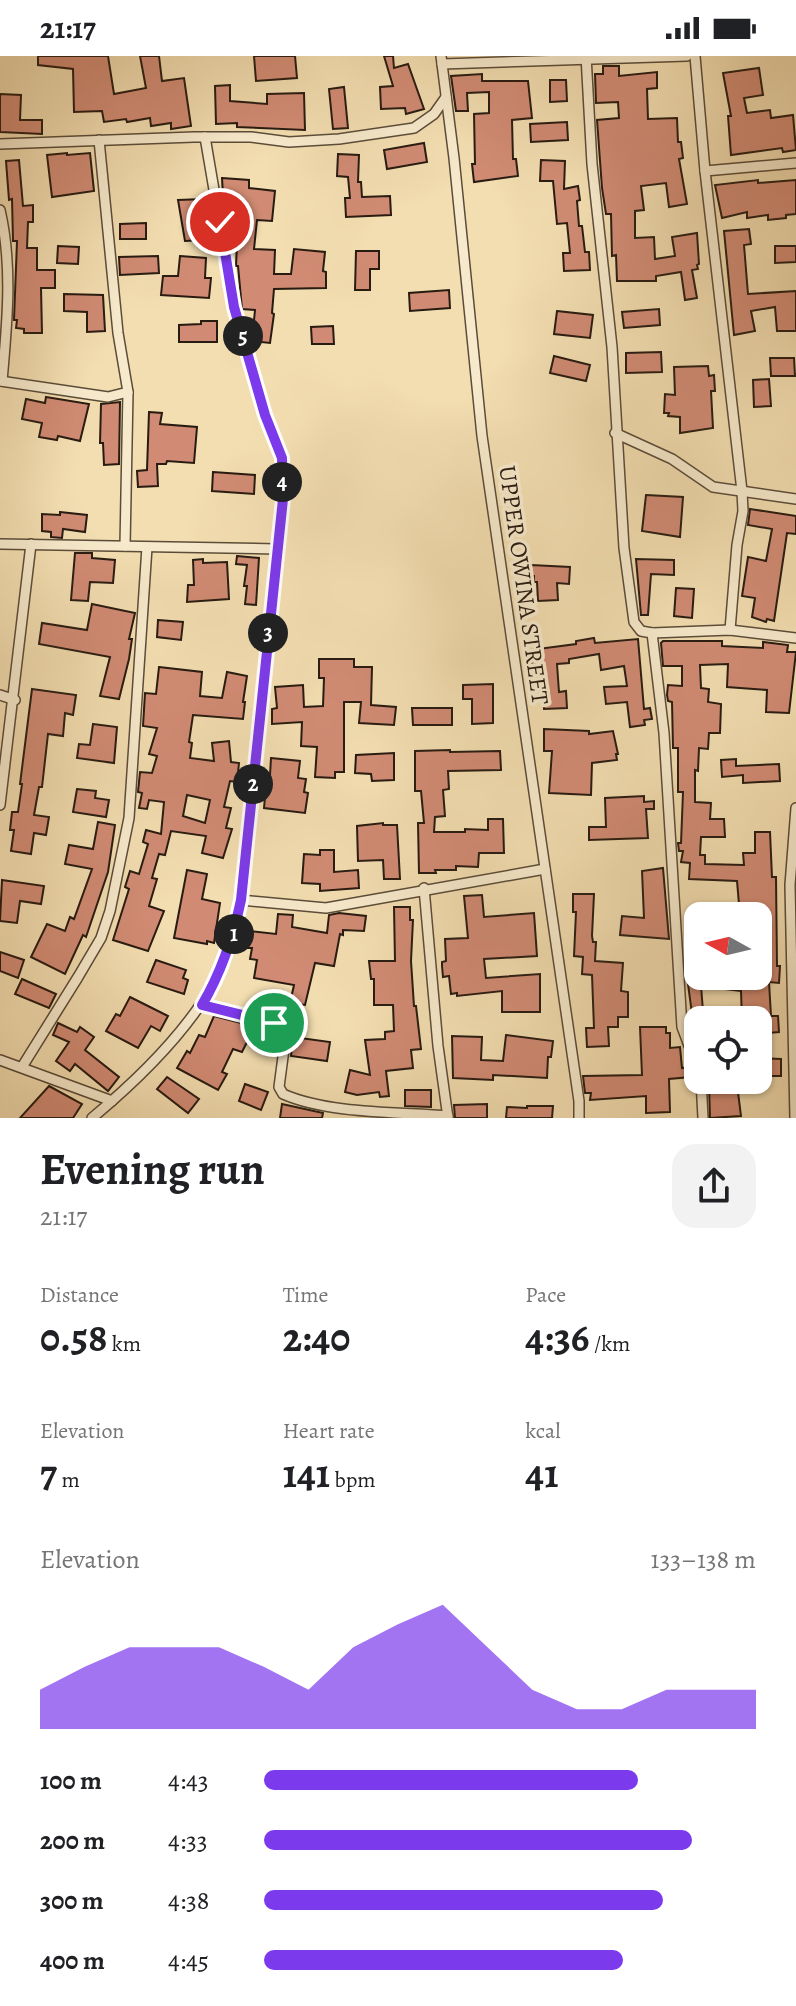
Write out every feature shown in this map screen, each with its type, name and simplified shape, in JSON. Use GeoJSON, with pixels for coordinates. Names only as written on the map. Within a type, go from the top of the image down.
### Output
{"type":"FeatureCollection","features":[{"type":"Feature","properties":{"kind":"street"},"geometry":{"type":"LineString","coordinates":[[442,60],[687,56]]}},
{"type":"Feature","properties":{"kind":"street"},"geometry":{"type":"LineString","coordinates":[[695,56],[705,171],[742,491],[743,511],[730,630]]}},
{"type":"Feature","properties":{"kind":"street"},"geometry":{"type":"LineString","coordinates":[[586,58],[592,164],[612,347],[615,433],[634,622],[641,631],[652,633],[730,630],[796,638]]}},
{"type":"Feature","properties":{"kind":"street","name":"UPPER OWINA STREET"},"geometry":{"type":"LineString","coordinates":[[442,60],[482,436],[579,1118]]}},
{"type":"Feature","properties":{"kind":"street"},"geometry":{"type":"LineString","coordinates":[[0,144],[205,137],[251,137],[289,142],[391,133],[414,128],[434,114],[446,97]]}},
{"type":"Feature","properties":{"kind":"street"},"geometry":{"type":"LineString","coordinates":[[92,1118],[191,1020],[202,1005],[232,943],[241,900],[283,499],[282,458],[265,415],[234,307],[205,137]]}},
{"type":"Feature","properties":{"kind":"street"},"geometry":{"type":"LineString","coordinates":[[99,140],[118,333],[128,392],[125,546]]}},
{"type":"Feature","properties":{"kind":"street"},"geometry":{"type":"LineString","coordinates":[[705,171],[796,163]]}},
{"type":"Feature","properties":{"kind":"street"},"geometry":{"type":"LineString","coordinates":[[0,210],[6,234],[8,316],[1,381],[108,397],[128,392]]}},
{"type":"Feature","properties":{"kind":"street"},"geometry":{"type":"LineString","coordinates":[[615,433],[672,459],[713,487],[796,499]]}},
{"type":"Feature","properties":{"kind":"street"},"geometry":{"type":"LineString","coordinates":[[0,544],[277,549]]}},
{"type":"Feature","properties":{"kind":"street"},"geometry":{"type":"LineString","coordinates":[[0,805],[15,700],[31,544]]}},
{"type":"Feature","properties":{"kind":"street"},"geometry":{"type":"LineString","coordinates":[[22,1067],[93,951],[110,911],[129,818],[147,547]]}},
{"type":"Feature","properties":{"kind":"street"},"geometry":{"type":"LineString","coordinates":[[652,633],[664,733],[684,1032]]}},
{"type":"Feature","properties":{"kind":"street"},"geometry":{"type":"LineString","coordinates":[[0,695],[15,700]]}},
{"type":"Feature","properties":{"kind":"street"},"geometry":{"type":"LineString","coordinates":[[795,1118],[793,886],[796,808]]}},
{"type":"Feature","properties":{"kind":"street"},"geometry":{"type":"LineString","coordinates":[[241,900],[326,908],[424,888],[545,869]]}},
{"type":"Feature","properties":{"kind":"street"},"geometry":{"type":"LineString","coordinates":[[202,1005],[274,1023],[281,1028],[286,1034],[279,1087],[283,1094],[293,1099],[354,1114],[448,1117],[438,1046],[424,888]]}},
{"type":"Feature","properties":{"kind":"street"},"geometry":{"type":"LineString","coordinates":[[0,1060],[112,1101]]}},
{"type":"Feature","properties":{"kind":"street"},"geometry":{"type":"LineString","coordinates":[[702,1094],[703,1118]]}},
{"type":"Feature","properties":{"kind":"building"},"geometry":{"type":"Polygon","coordinates":[[[38,56],[108,56],[114,94],[146,88],[140,56],[159,56],[162,81],[184,78],[191,126],[171,129],[171,123],[151,126],[150,118],[104,122],[102,111],[74,112],[73,69],[38,65],[38,56]]]}},
{"type":"Feature","properties":{"kind":"building"},"geometry":{"type":"Polygon","coordinates":[[[254,56],[295,56],[297,78],[256,81],[254,56]]]}},
{"type":"Feature","properties":{"kind":"building"},"geometry":{"type":"Polygon","coordinates":[[[384,56],[393,56],[394,68],[408,64],[424,109],[406,114],[405,108],[381,109],[380,87],[393,86],[384,56]]]}},
{"type":"Feature","properties":{"kind":"building"},"geometry":{"type":"Polygon","coordinates":[[[603,66],[619,66],[619,76],[657,72],[657,88],[647,89],[648,119],[677,118],[678,142],[681,142],[683,158],[679,159],[687,204],[669,207],[666,183],[641,186],[644,210],[635,211],[635,238],[654,237],[655,259],[675,256],[672,237],[697,233],[699,264],[698,269],[692,270],[697,298],[685,300],[681,272],[656,276],[656,281],[617,281],[616,255],[612,256],[611,214],[606,214],[602,188],[597,120],[619,118],[618,102],[596,103],[595,74],[603,74],[603,66]]]}},
{"type":"Feature","properties":{"kind":"building"},"geometry":{"type":"Polygon","coordinates":[[[759,68],[763,95],[744,98],[747,113],[770,110],[771,118],[793,115],[796,150],[783,152],[782,148],[731,155],[728,116],[731,116],[723,73],[759,68]]]}},
{"type":"Feature","properties":{"kind":"building"},"geometry":{"type":"Polygon","coordinates":[[[482,74],[482,81],[528,81],[532,118],[512,120],[513,159],[516,159],[518,176],[474,182],[474,114],[489,113],[489,92],[467,93],[468,111],[456,111],[451,76],[482,74]]]}},
{"type":"Feature","properties":{"kind":"building"},"geometry":{"type":"Polygon","coordinates":[[[550,80],[566,80],[567,101],[550,102],[550,80]]]}},
{"type":"Feature","properties":{"kind":"building"},"geometry":{"type":"Polygon","coordinates":[[[230,85],[230,101],[267,104],[267,94],[304,93],[305,130],[237,127],[237,123],[216,124],[215,86],[230,85]]]}},
{"type":"Feature","properties":{"kind":"building"},"geometry":{"type":"Polygon","coordinates":[[[344,87],[348,128],[333,129],[329,89],[344,87]]]}},
{"type":"Feature","properties":{"kind":"building"},"geometry":{"type":"Polygon","coordinates":[[[0,94],[21,95],[20,120],[42,120],[42,134],[0,132],[0,94]]]}},
{"type":"Feature","properties":{"kind":"building"},"geometry":{"type":"Polygon","coordinates":[[[567,122],[568,140],[531,142],[530,124],[567,122]]]}},
{"type":"Feature","properties":{"kind":"building"},"geometry":{"type":"Polygon","coordinates":[[[424,143],[427,162],[387,169],[384,150],[424,143]]]}},
{"type":"Feature","properties":{"kind":"building"},"geometry":{"type":"Polygon","coordinates":[[[90,153],[94,191],[52,197],[47,155],[90,153]]]}},
{"type":"Feature","properties":{"kind":"building"},"geometry":{"type":"Polygon","coordinates":[[[338,154],[359,155],[358,182],[361,182],[362,197],[390,196],[391,215],[346,217],[345,198],[350,198],[348,177],[337,176],[338,154]]]}},
{"type":"Feature","properties":{"kind":"building"},"geometry":{"type":"Polygon","coordinates":[[[19,160],[23,206],[33,205],[33,222],[28,222],[27,248],[37,248],[37,270],[55,270],[55,288],[41,288],[42,333],[24,333],[24,329],[16,328],[17,320],[14,320],[17,241],[13,241],[12,199],[9,200],[6,161],[19,160]]]}},
{"type":"Feature","properties":{"kind":"building"},"geometry":{"type":"Polygon","coordinates":[[[541,160],[565,161],[564,189],[578,186],[579,226],[582,226],[585,252],[589,252],[590,270],[564,271],[563,253],[570,253],[567,223],[557,224],[553,181],[540,181],[541,160]]]}},
{"type":"Feature","properties":{"kind":"building"},"geometry":{"type":"Polygon","coordinates":[[[222,178],[249,180],[249,188],[275,191],[272,221],[257,220],[254,249],[275,250],[274,274],[291,274],[294,249],[325,252],[323,271],[326,272],[326,288],[274,289],[270,343],[252,341],[255,310],[242,309],[236,266],[238,219],[230,218],[231,196],[223,195],[222,178]]]}},
{"type":"Feature","properties":{"kind":"building"},"geometry":{"type":"Polygon","coordinates":[[[758,180],[758,183],[796,180],[796,214],[768,220],[768,215],[747,218],[747,212],[722,218],[715,185],[758,180]]]}},
{"type":"Feature","properties":{"kind":"building"},"geometry":{"type":"Polygon","coordinates":[[[204,199],[205,218],[200,219],[202,240],[185,241],[178,200],[204,199]]]}},
{"type":"Feature","properties":{"kind":"building"},"geometry":{"type":"Polygon","coordinates":[[[146,223],[146,239],[120,239],[120,224],[146,223]]]}},
{"type":"Feature","properties":{"kind":"building"},"geometry":{"type":"Polygon","coordinates":[[[749,229],[751,244],[744,245],[748,294],[796,291],[796,331],[777,331],[775,307],[751,311],[755,331],[734,335],[724,231],[749,229]]]}},
{"type":"Feature","properties":{"kind":"building"},"geometry":{"type":"Polygon","coordinates":[[[58,246],[79,247],[78,264],[57,263],[58,246]]]}},
{"type":"Feature","properties":{"kind":"building"},"geometry":{"type":"Polygon","coordinates":[[[775,246],[796,246],[796,262],[775,263],[775,246]]]}},
{"type":"Feature","properties":{"kind":"building"},"geometry":{"type":"Polygon","coordinates":[[[356,251],[379,251],[379,269],[370,269],[370,290],[355,290],[356,251]]]}},
{"type":"Feature","properties":{"kind":"building"},"geometry":{"type":"Polygon","coordinates":[[[158,256],[159,273],[120,275],[119,257],[158,256]]]}},
{"type":"Feature","properties":{"kind":"building"},"geometry":{"type":"Polygon","coordinates":[[[180,256],[206,258],[205,278],[211,278],[209,298],[161,295],[163,276],[178,276],[180,256]]]}},
{"type":"Feature","properties":{"kind":"building"},"geometry":{"type":"Polygon","coordinates":[[[449,290],[450,308],[410,311],[409,293],[449,290]]]}},
{"type":"Feature","properties":{"kind":"building"},"geometry":{"type":"Polygon","coordinates":[[[64,294],[103,295],[105,331],[87,332],[87,312],[64,311],[64,294]]]}},
{"type":"Feature","properties":{"kind":"building"},"geometry":{"type":"Polygon","coordinates":[[[659,309],[660,325],[624,328],[622,312],[659,309]]]}},
{"type":"Feature","properties":{"kind":"building"},"geometry":{"type":"Polygon","coordinates":[[[557,311],[593,315],[590,338],[554,334],[557,311]]]}},
{"type":"Feature","properties":{"kind":"building"},"geometry":{"type":"Polygon","coordinates":[[[201,321],[217,321],[217,342],[179,342],[179,325],[201,324],[201,321]]]}},
{"type":"Feature","properties":{"kind":"building"},"geometry":{"type":"Polygon","coordinates":[[[333,326],[334,344],[312,344],[311,327],[333,326]]]}},
{"type":"Feature","properties":{"kind":"building"},"geometry":{"type":"Polygon","coordinates":[[[661,352],[662,372],[626,373],[626,353],[661,352]]]}},
{"type":"Feature","properties":{"kind":"building"},"geometry":{"type":"Polygon","coordinates":[[[554,356],[590,365],[586,381],[550,373],[554,356]]]}},
{"type":"Feature","properties":{"kind":"building"},"geometry":{"type":"Polygon","coordinates":[[[770,358],[794,358],[795,376],[771,376],[770,358]]]}},
{"type":"Feature","properties":{"kind":"building"},"geometry":{"type":"Polygon","coordinates":[[[708,366],[709,376],[714,375],[715,391],[711,391],[713,428],[680,433],[680,417],[664,413],[665,394],[675,395],[674,367],[708,366]]]}},
{"type":"Feature","properties":{"kind":"building"},"geometry":{"type":"Polygon","coordinates":[[[769,379],[771,406],[754,407],[753,380],[769,379]]]}},
{"type":"Feature","properties":{"kind":"building"},"geometry":{"type":"Polygon","coordinates":[[[46,397],[89,404],[80,441],[58,436],[57,440],[39,437],[42,423],[22,419],[26,399],[45,403],[46,397]]]}},
{"type":"Feature","properties":{"kind":"building"},"geometry":{"type":"Polygon","coordinates":[[[120,402],[119,464],[104,465],[103,443],[100,443],[101,404],[120,402]]]}},
{"type":"Feature","properties":{"kind":"building"},"geometry":{"type":"Polygon","coordinates":[[[149,412],[162,413],[160,424],[197,427],[194,463],[167,461],[166,464],[157,464],[158,486],[138,487],[137,471],[147,470],[149,412]]]}},
{"type":"Feature","properties":{"kind":"building"},"geometry":{"type":"Polygon","coordinates":[[[213,472],[255,475],[254,494],[212,491],[213,472]]]}},
{"type":"Feature","properties":{"kind":"building"},"geometry":{"type":"Polygon","coordinates":[[[646,495],[683,497],[680,537],[642,531],[646,495]]]}},
{"type":"Feature","properties":{"kind":"building"},"geometry":{"type":"Polygon","coordinates":[[[750,509],[796,516],[796,534],[787,533],[774,621],[767,619],[766,622],[752,617],[755,598],[742,596],[748,557],[766,561],[772,529],[748,525],[750,509]]]}},
{"type":"Feature","properties":{"kind":"building"},"geometry":{"type":"Polygon","coordinates":[[[60,512],[87,515],[85,532],[63,529],[62,538],[51,537],[51,532],[42,531],[42,514],[60,515],[60,512]]]}},
{"type":"Feature","properties":{"kind":"building"},"geometry":{"type":"Polygon","coordinates":[[[75,553],[92,553],[92,558],[115,560],[113,583],[90,582],[88,601],[71,600],[75,553]]]}},
{"type":"Feature","properties":{"kind":"building"},"geometry":{"type":"Polygon","coordinates":[[[237,556],[259,558],[256,605],[245,604],[247,565],[236,564],[237,556]]]}},
{"type":"Feature","properties":{"kind":"building"},"geometry":{"type":"Polygon","coordinates":[[[203,559],[203,563],[227,562],[229,599],[187,602],[188,585],[194,585],[193,560],[203,559]]]}},
{"type":"Feature","properties":{"kind":"building"},"geometry":{"type":"Polygon","coordinates":[[[636,559],[674,560],[674,575],[651,574],[648,615],[641,615],[636,559]]]}},
{"type":"Feature","properties":{"kind":"building"},"geometry":{"type":"Polygon","coordinates":[[[531,565],[570,567],[569,584],[557,583],[558,600],[538,601],[537,582],[534,582],[534,576],[530,576],[531,565]]]}},
{"type":"Feature","properties":{"kind":"building"},"geometry":{"type":"Polygon","coordinates":[[[676,588],[694,589],[692,618],[674,616],[676,588]]]}},
{"type":"Feature","properties":{"kind":"building"},"geometry":{"type":"Polygon","coordinates":[[[92,604],[135,613],[129,639],[132,639],[129,659],[119,699],[100,696],[110,657],[39,644],[42,623],[87,630],[92,604]]]}},
{"type":"Feature","properties":{"kind":"building"},"geometry":{"type":"Polygon","coordinates":[[[158,620],[183,622],[181,640],[157,637],[158,620]]]}},
{"type":"Feature","properties":{"kind":"building"},"geometry":{"type":"Polygon","coordinates":[[[594,638],[595,643],[638,639],[644,709],[650,708],[652,719],[644,720],[645,725],[630,727],[627,702],[606,704],[604,687],[627,686],[624,666],[601,670],[599,654],[557,664],[559,692],[566,691],[567,708],[544,709],[543,689],[535,690],[530,650],[576,644],[576,641],[594,638]]]}},
{"type":"Feature","properties":{"kind":"building"},"geometry":{"type":"Polygon","coordinates":[[[722,641],[722,646],[763,648],[763,642],[788,645],[787,652],[796,652],[789,713],[766,712],[767,690],[727,687],[728,664],[700,665],[701,688],[709,689],[708,702],[721,704],[720,733],[709,733],[708,749],[699,748],[695,802],[711,803],[710,819],[724,819],[725,837],[701,837],[700,855],[705,855],[705,864],[744,865],[743,853],[755,853],[755,832],[770,832],[772,877],[776,877],[779,983],[772,982],[772,902],[739,902],[737,881],[689,879],[690,863],[681,862],[683,851],[679,851],[678,843],[681,843],[683,792],[678,792],[678,748],[673,748],[672,702],[668,701],[667,695],[668,685],[682,686],[682,666],[663,666],[661,643],[722,641]]]}},
{"type":"Feature","properties":{"kind":"building"},"geometry":{"type":"Polygon","coordinates":[[[319,659],[354,659],[354,667],[372,667],[371,705],[396,707],[394,725],[359,723],[361,702],[344,702],[344,772],[335,772],[335,778],[315,777],[317,747],[301,746],[302,722],[272,724],[272,709],[277,708],[275,687],[303,685],[304,707],[323,706],[324,678],[319,678],[319,659]]]}},
{"type":"Feature","properties":{"kind":"building"},"geometry":{"type":"Polygon","coordinates":[[[159,667],[202,672],[200,696],[222,698],[227,672],[247,676],[243,719],[193,715],[189,742],[192,743],[190,758],[214,761],[212,743],[229,741],[231,762],[239,763],[237,782],[230,781],[224,807],[231,808],[226,828],[232,829],[223,858],[202,853],[206,836],[171,831],[165,855],[159,854],[152,878],[157,879],[149,906],[164,911],[148,951],[113,940],[129,889],[125,887],[130,871],[139,874],[148,844],[143,842],[146,830],[161,834],[164,802],[149,800],[147,809],[139,808],[142,793],[138,792],[140,772],[152,773],[157,756],[149,754],[157,728],[143,726],[145,693],[156,694],[159,667]],[[187,795],[183,816],[205,823],[210,800],[187,795]]]}},
{"type":"Feature","properties":{"kind":"building"},"geometry":{"type":"Polygon","coordinates":[[[493,684],[493,723],[472,724],[472,699],[463,699],[463,685],[493,684]]]}},
{"type":"Feature","properties":{"kind":"building"},"geometry":{"type":"Polygon","coordinates":[[[32,689],[76,695],[73,715],[65,713],[63,736],[48,734],[42,787],[39,787],[34,815],[49,817],[46,835],[34,833],[31,854],[11,851],[14,830],[10,830],[12,812],[18,812],[32,689]]]}},
{"type":"Feature","properties":{"kind":"building"},"geometry":{"type":"Polygon","coordinates":[[[412,708],[452,708],[452,725],[413,725],[412,708]]]}},
{"type":"Feature","properties":{"kind":"building"},"geometry":{"type":"Polygon","coordinates":[[[93,724],[117,727],[114,763],[77,758],[79,744],[90,745],[93,724]]]}},
{"type":"Feature","properties":{"kind":"building"},"geometry":{"type":"Polygon","coordinates":[[[544,729],[589,731],[589,734],[613,731],[617,760],[592,763],[591,795],[549,793],[552,751],[544,751],[544,729]]]}},
{"type":"Feature","properties":{"kind":"building"},"geometry":{"type":"Polygon","coordinates":[[[415,751],[500,751],[501,770],[448,771],[449,789],[443,790],[445,816],[435,817],[434,832],[488,830],[488,819],[503,819],[504,853],[479,853],[478,867],[456,866],[456,870],[419,873],[418,823],[424,823],[421,791],[415,791],[415,751]]]}},
{"type":"Feature","properties":{"kind":"building"},"geometry":{"type":"Polygon","coordinates":[[[394,753],[394,780],[372,781],[371,774],[355,773],[356,755],[394,753]]]}},
{"type":"Feature","properties":{"kind":"building"},"geometry":{"type":"Polygon","coordinates":[[[271,758],[300,761],[298,778],[306,779],[304,792],[308,793],[305,813],[264,808],[266,786],[262,786],[263,775],[270,775],[271,758]]]}},
{"type":"Feature","properties":{"kind":"building"},"geometry":{"type":"Polygon","coordinates":[[[736,759],[736,766],[779,764],[780,781],[743,783],[743,775],[722,777],[721,760],[736,759]]]}},
{"type":"Feature","properties":{"kind":"building"},"geometry":{"type":"Polygon","coordinates":[[[77,789],[96,791],[95,798],[109,800],[106,817],[73,812],[77,789]]]}},
{"type":"Feature","properties":{"kind":"building"},"geometry":{"type":"Polygon","coordinates":[[[644,796],[644,802],[654,801],[654,809],[646,809],[648,838],[589,840],[589,827],[606,827],[605,798],[644,796]]]}},
{"type":"Feature","properties":{"kind":"building"},"geometry":{"type":"Polygon","coordinates":[[[98,822],[115,825],[108,872],[86,937],[83,935],[65,974],[31,957],[47,924],[65,931],[70,917],[74,919],[92,869],[65,864],[69,845],[93,849],[98,822]]]}},
{"type":"Feature","properties":{"kind":"building"},"geometry":{"type":"Polygon","coordinates":[[[397,825],[400,879],[384,879],[383,860],[358,861],[357,826],[397,825]]]}},
{"type":"Feature","properties":{"kind":"building"},"geometry":{"type":"Polygon","coordinates":[[[320,850],[334,850],[334,872],[358,870],[359,888],[320,891],[320,884],[302,883],[304,854],[320,855],[320,850]]]}},
{"type":"Feature","properties":{"kind":"building"},"geometry":{"type":"Polygon","coordinates":[[[663,868],[669,939],[620,935],[622,916],[644,918],[642,871],[663,868]]]}},
{"type":"Feature","properties":{"kind":"building"},"geometry":{"type":"Polygon","coordinates":[[[187,870],[207,874],[202,899],[220,903],[214,943],[174,938],[187,870]]]}},
{"type":"Feature","properties":{"kind":"building"},"geometry":{"type":"Polygon","coordinates":[[[2,880],[44,886],[41,904],[20,901],[17,923],[0,921],[2,880]]]}},
{"type":"Feature","properties":{"kind":"building"},"geometry":{"type":"Polygon","coordinates":[[[573,894],[594,894],[592,936],[593,942],[596,942],[595,961],[623,963],[621,991],[628,992],[628,1017],[618,1017],[618,1027],[608,1027],[609,1046],[587,1047],[586,1028],[594,1028],[592,975],[582,974],[583,957],[574,956],[576,912],[573,912],[573,894]]]}},
{"type":"Feature","properties":{"kind":"building"},"geometry":{"type":"Polygon","coordinates":[[[482,895],[484,917],[534,913],[537,956],[484,959],[486,978],[540,974],[540,1012],[502,1012],[502,991],[451,994],[449,976],[443,977],[445,939],[468,938],[464,896],[482,895]]]}},
{"type":"Feature","properties":{"kind":"building"},"geometry":{"type":"Polygon","coordinates":[[[394,907],[410,907],[410,920],[413,920],[411,961],[421,1049],[411,1050],[413,1068],[386,1071],[389,1096],[380,1097],[379,1092],[357,1095],[345,1092],[350,1070],[370,1075],[365,1040],[385,1039],[385,1032],[394,1031],[393,1005],[374,1005],[374,979],[371,979],[369,961],[395,961],[394,907]]]}},
{"type":"Feature","properties":{"kind":"building"},"geometry":{"type":"Polygon","coordinates":[[[278,914],[293,915],[292,927],[327,933],[329,915],[366,916],[364,931],[343,930],[334,966],[315,963],[305,1005],[290,1003],[294,985],[254,978],[257,960],[250,959],[250,931],[276,934],[278,914]]]}},
{"type":"Feature","properties":{"kind":"building"},"geometry":{"type":"Polygon","coordinates":[[[0,952],[24,960],[18,978],[0,971],[0,952]]]}},
{"type":"Feature","properties":{"kind":"building"},"geometry":{"type":"Polygon","coordinates":[[[156,960],[186,970],[183,978],[188,980],[184,994],[147,982],[156,960]]]}},
{"type":"Feature","properties":{"kind":"building"},"geometry":{"type":"Polygon","coordinates":[[[22,979],[56,994],[49,1008],[15,994],[22,979]]]}},
{"type":"Feature","properties":{"kind":"building"},"geometry":{"type":"Polygon","coordinates":[[[689,990],[701,990],[703,1006],[691,1006],[689,990]]]}},
{"type":"Feature","properties":{"kind":"building"},"geometry":{"type":"Polygon","coordinates":[[[733,990],[769,990],[770,1006],[742,1006],[741,991],[733,990]]]}},
{"type":"Feature","properties":{"kind":"building"},"geometry":{"type":"Polygon","coordinates":[[[130,997],[168,1016],[160,1031],[151,1026],[138,1048],[106,1031],[116,1014],[120,1016],[130,997]]]}},
{"type":"Feature","properties":{"kind":"building"},"geometry":{"type":"Polygon","coordinates":[[[214,1016],[273,1035],[267,1049],[248,1040],[242,1052],[233,1049],[222,1072],[227,1074],[218,1090],[177,1068],[187,1051],[190,1053],[199,1035],[205,1037],[214,1016]]]}},
{"type":"Feature","properties":{"kind":"building"},"geometry":{"type":"Polygon","coordinates":[[[772,1016],[778,1016],[779,1032],[772,1033],[772,1016]]]}},
{"type":"Feature","properties":{"kind":"building"},"geometry":{"type":"Polygon","coordinates":[[[58,1023],[77,1032],[80,1027],[94,1037],[85,1050],[119,1077],[108,1091],[75,1064],[70,1071],[56,1061],[69,1042],[53,1035],[58,1023]]]}},
{"type":"Feature","properties":{"kind":"building"},"geometry":{"type":"Polygon","coordinates":[[[640,1027],[666,1027],[666,1033],[670,1033],[670,1048],[680,1047],[684,1068],[684,1078],[669,1079],[670,1112],[646,1113],[646,1096],[590,1100],[591,1093],[585,1093],[583,1076],[642,1075],[640,1027]]]}},
{"type":"Feature","properties":{"kind":"building"},"geometry":{"type":"Polygon","coordinates":[[[506,1035],[553,1041],[547,1078],[493,1075],[493,1080],[453,1078],[452,1036],[482,1037],[481,1060],[503,1061],[506,1035]]]}},
{"type":"Feature","properties":{"kind":"building"},"geometry":{"type":"Polygon","coordinates":[[[293,1037],[330,1042],[327,1061],[291,1056],[293,1037]]]}},
{"type":"Feature","properties":{"kind":"building"},"geometry":{"type":"Polygon","coordinates":[[[772,1059],[781,1059],[781,1076],[772,1076],[772,1059]]]}},
{"type":"Feature","properties":{"kind":"building"},"geometry":{"type":"Polygon","coordinates":[[[167,1077],[199,1099],[188,1113],[157,1089],[167,1077]]]}},
{"type":"Feature","properties":{"kind":"building"},"geometry":{"type":"Polygon","coordinates":[[[245,1084],[268,1092],[261,1110],[239,1101],[245,1084]]]}},
{"type":"Feature","properties":{"kind":"building"},"geometry":{"type":"Polygon","coordinates":[[[49,1086],[82,1104],[73,1118],[20,1118],[49,1086]]]}},
{"type":"Feature","properties":{"kind":"building"},"geometry":{"type":"Polygon","coordinates":[[[405,1090],[431,1090],[431,1107],[405,1106],[405,1090]]]}},
{"type":"Feature","properties":{"kind":"building"},"geometry":{"type":"Polygon","coordinates":[[[709,1094],[738,1094],[741,1116],[710,1118],[709,1094]]]}},
{"type":"Feature","properties":{"kind":"building"},"geometry":{"type":"Polygon","coordinates":[[[282,1104],[323,1113],[322,1118],[280,1118],[282,1104]]]}},
{"type":"Feature","properties":{"kind":"building"},"geometry":{"type":"Polygon","coordinates":[[[487,1104],[487,1118],[455,1118],[454,1105],[487,1104]]]}},
{"type":"Feature","properties":{"kind":"building"},"geometry":{"type":"Polygon","coordinates":[[[553,1106],[552,1118],[506,1118],[507,1107],[553,1106]]]}},
{"type":"Feature","properties":{"kind":"route"},"geometry":{"type":"LineString","coordinates":[[220,222],[234,307],[265,415],[282,458],[283,499],[241,900],[232,943],[202,1005],[274,1023]]}}]}
